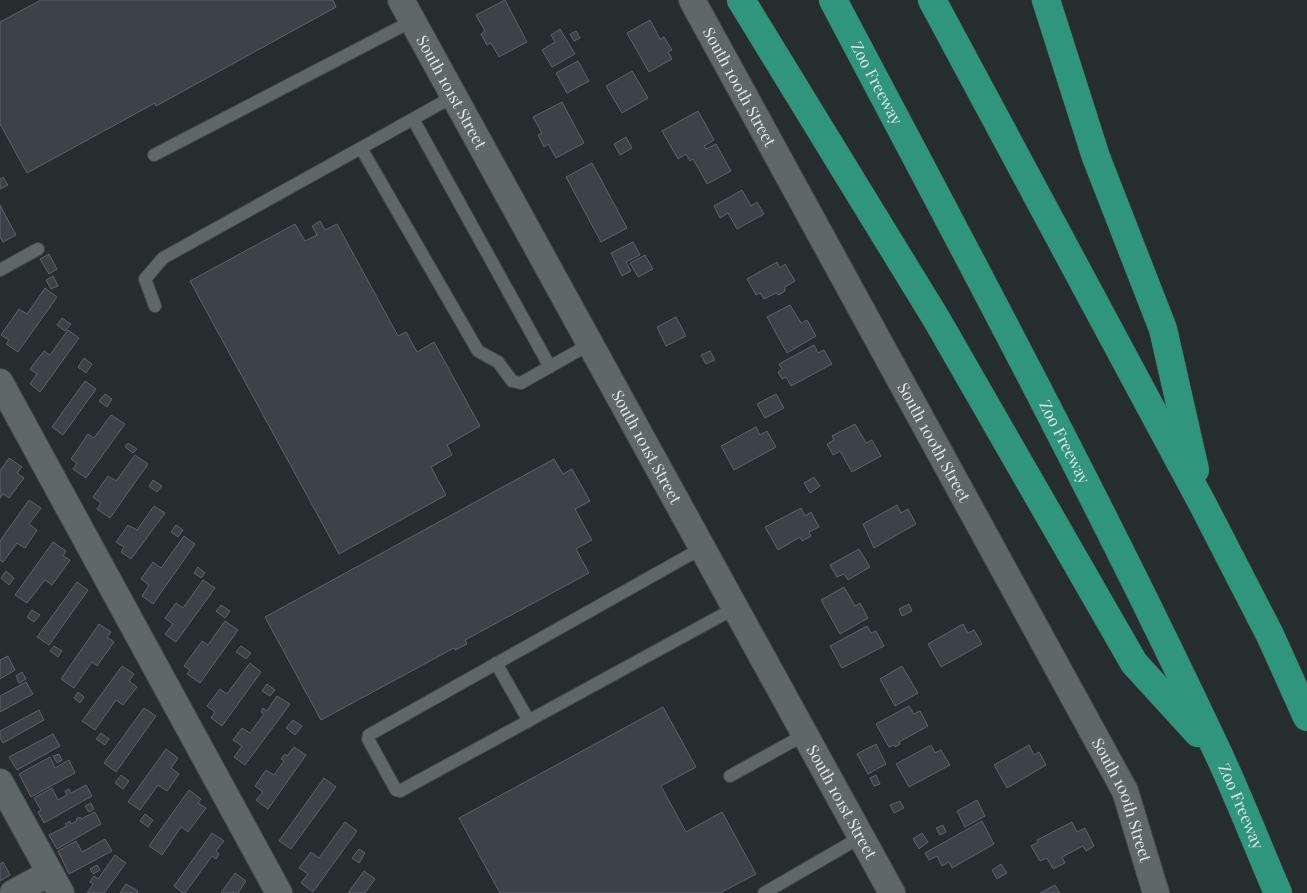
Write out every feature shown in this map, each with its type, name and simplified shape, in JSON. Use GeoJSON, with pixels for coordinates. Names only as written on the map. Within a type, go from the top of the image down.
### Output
{"type":"FeatureCollection","features":[{"type":"Feature","properties":{"kind":"highway"},"geometry":{"type":"LineString","coordinates":[[741,0],[937,320],[1134,663],[1219,756]]}},
{"type":"Feature","properties":{"kind":"highway","name":"Zoo Freeway"},"geometry":{"type":"LineString","coordinates":[[833,0],[978,275],[1099,512],[1219,756],[1278,893]]}},
{"type":"Feature","properties":{"kind":"highway"},"geometry":{"type":"LineString","coordinates":[[932,0],[1202,504],[1270,635],[1307,717]]}},
{"type":"Feature","properties":{"kind":"highway"},"geometry":{"type":"LineString","coordinates":[[1046,0],[1096,158],[1163,329],[1202,504]]}},
{"type":"Feature","properties":{"kind":"street","name":"South 100th Street"},"geometry":{"type":"LineString","coordinates":[[692,0],[1125,791],[1156,893]]}},
{"type":"Feature","properties":{"kind":"street","name":"South 101st Street"},"geometry":{"type":"LineString","coordinates":[[406,10],[892,893]]}},
{"type":"Feature","properties":{"kind":"street"},"geometry":{"type":"LineString","coordinates":[[0,382],[279,893]]}},
{"type":"Feature","properties":{"kind":"street"},"geometry":{"type":"LineString","coordinates":[[0,782],[56,883],[13,893]]}},
{"type":"Feature","properties":{"kind":"lane"},"geometry":{"type":"LineString","coordinates":[[154,155],[406,10]]}},
{"type":"Feature","properties":{"kind":"lane"},"geometry":{"type":"LineString","coordinates":[[155,306],[145,278],[163,258],[454,96]]}},
{"type":"Feature","properties":{"kind":"lane"},"geometry":{"type":"LineString","coordinates":[[413,119],[550,367]]}},
{"type":"Feature","properties":{"kind":"lane"},"geometry":{"type":"LineString","coordinates":[[361,148],[478,351],[498,362],[512,381],[521,383],[590,344]]}},
{"type":"Feature","properties":{"kind":"lane"},"geometry":{"type":"LineString","coordinates":[[0,270],[38,249]]}},
{"type":"Feature","properties":{"kind":"lane"},"geometry":{"type":"LineString","coordinates":[[702,548],[369,735],[368,740],[396,790],[400,792],[735,608]]}},
{"type":"Feature","properties":{"kind":"lane"},"geometry":{"type":"LineString","coordinates":[[496,663],[529,721]]}},
{"type":"Feature","properties":{"kind":"lane"},"geometry":{"type":"LineString","coordinates":[[730,776],[804,735]]}},
{"type":"Feature","properties":{"kind":"lane"},"geometry":{"type":"LineString","coordinates":[[764,893],[861,837]]}},
{"type":"Feature","properties":{"kind":"building"},"geometry":{"type":"Polygon","coordinates":[[[41,0],[333,0],[336,7],[156,106],[155,103],[27,173],[0,124],[0,22],[41,0]]]}},
{"type":"Feature","properties":{"kind":"building"},"geometry":{"type":"Polygon","coordinates":[[[505,0],[527,42],[499,57],[491,43],[487,45],[481,34],[485,31],[476,15],[505,0]]]}},
{"type":"Feature","properties":{"kind":"building"},"geometry":{"type":"Polygon","coordinates":[[[650,20],[660,39],[664,37],[672,50],[668,52],[672,59],[649,72],[627,33],[650,20]]]}},
{"type":"Feature","properties":{"kind":"building"},"geometry":{"type":"Polygon","coordinates":[[[560,29],[575,54],[552,67],[542,50],[555,42],[551,35],[560,29]]]}},
{"type":"Feature","properties":{"kind":"building"},"geometry":{"type":"Polygon","coordinates":[[[576,31],[580,38],[574,41],[570,34],[576,31]]]}},
{"type":"Feature","properties":{"kind":"building"},"geometry":{"type":"Polygon","coordinates":[[[578,61],[589,81],[567,93],[556,73],[578,61]]]}},
{"type":"Feature","properties":{"kind":"building"},"geometry":{"type":"Polygon","coordinates":[[[632,71],[648,98],[622,113],[606,86],[632,71]]]}},
{"type":"Feature","properties":{"kind":"building"},"geometry":{"type":"Polygon","coordinates":[[[562,102],[584,143],[556,158],[548,144],[544,147],[538,135],[542,133],[533,117],[562,102]]]}},
{"type":"Feature","properties":{"kind":"building"},"geometry":{"type":"Polygon","coordinates":[[[698,111],[714,140],[704,146],[706,149],[716,144],[731,171],[707,184],[693,159],[690,161],[686,154],[678,159],[662,131],[698,111]]]}},
{"type":"Feature","properties":{"kind":"building"},"geometry":{"type":"Polygon","coordinates":[[[626,137],[632,148],[620,155],[614,144],[626,137]]]}},
{"type":"Feature","properties":{"kind":"building"},"geometry":{"type":"Polygon","coordinates":[[[592,163],[627,228],[601,242],[566,177],[592,163]]]}},
{"type":"Feature","properties":{"kind":"building"},"geometry":{"type":"Polygon","coordinates":[[[3,177],[8,185],[0,189],[0,179],[3,177]]]}},
{"type":"Feature","properties":{"kind":"building"},"geometry":{"type":"Polygon","coordinates":[[[742,190],[751,206],[757,202],[764,214],[737,229],[728,213],[720,218],[714,206],[742,190]]]}},
{"type":"Feature","properties":{"kind":"building"},"geometry":{"type":"Polygon","coordinates":[[[0,205],[16,235],[3,242],[0,237],[0,205]]]}},
{"type":"Feature","properties":{"kind":"building"},"geometry":{"type":"Polygon","coordinates":[[[320,221],[325,230],[337,224],[398,336],[406,332],[417,352],[434,342],[480,426],[447,445],[452,455],[431,467],[446,495],[339,554],[190,281],[295,224],[305,241],[317,235],[312,226],[320,221]]]}},
{"type":"Feature","properties":{"kind":"building"},"geometry":{"type":"Polygon","coordinates":[[[633,242],[640,255],[626,262],[631,271],[622,276],[611,253],[633,242]]]}},
{"type":"Feature","properties":{"kind":"building"},"geometry":{"type":"Polygon","coordinates":[[[49,254],[57,269],[49,274],[40,259],[49,254]]]}},
{"type":"Feature","properties":{"kind":"building"},"geometry":{"type":"Polygon","coordinates":[[[645,255],[653,269],[638,277],[630,263],[645,255]]]}},
{"type":"Feature","properties":{"kind":"building"},"geometry":{"type":"Polygon","coordinates":[[[777,262],[780,268],[785,264],[795,281],[785,287],[785,291],[779,295],[776,293],[764,299],[760,293],[756,295],[747,279],[777,262]]]}},
{"type":"Feature","properties":{"kind":"building"},"geometry":{"type":"Polygon","coordinates":[[[53,276],[58,286],[51,289],[46,280],[53,276]]]}},
{"type":"Feature","properties":{"kind":"building"},"geometry":{"type":"Polygon","coordinates":[[[45,288],[57,297],[18,352],[6,344],[9,340],[1,335],[19,309],[27,314],[45,288]]]}},
{"type":"Feature","properties":{"kind":"building"},"geometry":{"type":"Polygon","coordinates":[[[790,305],[801,323],[807,320],[816,336],[787,353],[767,317],[790,305]]]}},
{"type":"Feature","properties":{"kind":"building"},"geometry":{"type":"Polygon","coordinates":[[[676,317],[686,336],[666,346],[657,327],[676,317]]]}},
{"type":"Feature","properties":{"kind":"building"},"geometry":{"type":"Polygon","coordinates":[[[62,318],[71,324],[65,331],[57,325],[62,318]]]}},
{"type":"Feature","properties":{"kind":"building"},"geometry":{"type":"Polygon","coordinates":[[[68,330],[79,338],[40,392],[30,384],[37,374],[30,369],[44,351],[50,355],[68,330]]]}},
{"type":"Feature","properties":{"kind":"building"},"geometry":{"type":"Polygon","coordinates":[[[814,345],[818,353],[824,350],[832,364],[791,386],[786,377],[782,379],[778,372],[782,369],[779,364],[814,345]]]}},
{"type":"Feature","properties":{"kind":"building"},"geometry":{"type":"Polygon","coordinates":[[[710,351],[715,360],[706,364],[701,355],[710,351]]]}},
{"type":"Feature","properties":{"kind":"building"},"geometry":{"type":"Polygon","coordinates":[[[84,358],[92,364],[86,373],[78,367],[84,358]]]}},
{"type":"Feature","properties":{"kind":"building"},"geometry":{"type":"Polygon","coordinates":[[[85,381],[96,389],[63,435],[52,427],[85,381]]]}},
{"type":"Feature","properties":{"kind":"building"},"geometry":{"type":"Polygon","coordinates":[[[105,394],[112,399],[107,407],[99,401],[105,394]]]}},
{"type":"Feature","properties":{"kind":"building"},"geometry":{"type":"Polygon","coordinates":[[[776,394],[784,408],[765,418],[757,404],[776,394]]]}},
{"type":"Feature","properties":{"kind":"building"},"geometry":{"type":"Polygon","coordinates":[[[111,415],[125,424],[86,478],[73,469],[77,463],[71,459],[88,434],[94,438],[111,415]]]}},
{"type":"Feature","properties":{"kind":"building"},"geometry":{"type":"Polygon","coordinates":[[[855,424],[866,443],[872,440],[881,456],[852,472],[840,451],[833,455],[827,444],[834,440],[832,436],[855,424]]]}},
{"type":"Feature","properties":{"kind":"building"},"geometry":{"type":"Polygon","coordinates":[[[756,427],[760,435],[767,431],[776,447],[734,470],[721,446],[756,427]]]}},
{"type":"Feature","properties":{"kind":"building"},"geometry":{"type":"Polygon","coordinates":[[[128,443],[137,449],[133,453],[125,447],[128,443]]]}},
{"type":"Feature","properties":{"kind":"building"},"geometry":{"type":"Polygon","coordinates":[[[135,455],[148,464],[110,518],[97,509],[101,503],[93,497],[108,476],[116,481],[135,455]]]}},
{"type":"Feature","properties":{"kind":"building"},"geometry":{"type":"Polygon","coordinates":[[[9,458],[22,467],[17,473],[24,478],[9,498],[3,494],[0,498],[0,471],[9,458]]]}},
{"type":"Feature","properties":{"kind":"building"},"geometry":{"type":"Polygon","coordinates":[[[554,459],[563,474],[572,469],[590,501],[575,509],[592,540],[576,549],[589,573],[465,640],[467,644],[455,650],[454,648],[321,720],[265,617],[554,459]]]}},
{"type":"Feature","properties":{"kind":"building"},"geometry":{"type":"Polygon","coordinates":[[[814,477],[820,486],[810,493],[804,483],[814,477]]]}},
{"type":"Feature","properties":{"kind":"building"},"geometry":{"type":"Polygon","coordinates":[[[153,480],[162,486],[157,492],[149,486],[153,480]]]}},
{"type":"Feature","properties":{"kind":"building"},"geometry":{"type":"Polygon","coordinates":[[[29,500],[41,508],[29,524],[37,530],[25,548],[17,543],[3,562],[0,560],[0,541],[29,500]]]}},
{"type":"Feature","properties":{"kind":"building"},"geometry":{"type":"Polygon","coordinates":[[[897,505],[901,513],[908,509],[916,524],[874,548],[863,524],[897,505]]]}},
{"type":"Feature","properties":{"kind":"building"},"geometry":{"type":"Polygon","coordinates":[[[154,506],[165,513],[131,559],[121,552],[124,547],[116,542],[128,525],[137,530],[154,506]]]}},
{"type":"Feature","properties":{"kind":"building"},"geometry":{"type":"Polygon","coordinates":[[[801,508],[805,516],[811,512],[819,527],[809,532],[811,536],[802,541],[800,537],[778,550],[765,527],[801,508]]]}},
{"type":"Feature","properties":{"kind":"building"},"geometry":{"type":"Polygon","coordinates":[[[176,525],[183,530],[178,537],[171,532],[176,525]]]}},
{"type":"Feature","properties":{"kind":"building"},"geometry":{"type":"Polygon","coordinates":[[[184,536],[195,544],[153,604],[142,596],[149,585],[141,579],[153,562],[161,568],[184,536]]]}},
{"type":"Feature","properties":{"kind":"building"},"geometry":{"type":"Polygon","coordinates":[[[53,542],[66,551],[63,556],[70,560],[52,585],[45,580],[27,603],[15,595],[53,542]]]}},
{"type":"Feature","properties":{"kind":"building"},"geometry":{"type":"Polygon","coordinates":[[[859,549],[870,567],[848,580],[844,574],[837,577],[830,565],[859,549]]]}},
{"type":"Feature","properties":{"kind":"building"},"geometry":{"type":"Polygon","coordinates":[[[198,567],[205,573],[201,578],[194,573],[198,567]]]}},
{"type":"Feature","properties":{"kind":"building"},"geometry":{"type":"Polygon","coordinates":[[[6,571],[14,578],[9,585],[1,578],[6,571]]]}},
{"type":"Feature","properties":{"kind":"building"},"geometry":{"type":"Polygon","coordinates":[[[203,580],[215,588],[176,642],[165,634],[173,624],[165,618],[176,603],[183,608],[203,580]]]}},
{"type":"Feature","properties":{"kind":"building"},"geometry":{"type":"Polygon","coordinates":[[[77,582],[88,590],[49,645],[37,637],[77,582]]]}},
{"type":"Feature","properties":{"kind":"building"},"geometry":{"type":"Polygon","coordinates":[[[844,587],[855,606],[860,603],[868,618],[840,634],[821,600],[844,587]]]}},
{"type":"Feature","properties":{"kind":"building"},"geometry":{"type":"Polygon","coordinates":[[[909,604],[912,611],[902,616],[899,609],[909,604]]]}},
{"type":"Feature","properties":{"kind":"building"},"geometry":{"type":"Polygon","coordinates":[[[221,605],[230,611],[225,618],[216,611],[221,605]]]}},
{"type":"Feature","properties":{"kind":"building"},"geometry":{"type":"Polygon","coordinates":[[[32,610],[40,615],[34,622],[27,617],[32,610]]]}},
{"type":"Feature","properties":{"kind":"building"},"geometry":{"type":"Polygon","coordinates":[[[225,621],[238,630],[200,683],[187,674],[190,670],[184,666],[202,641],[208,645],[225,621]]]}},
{"type":"Feature","properties":{"kind":"building"},"geometry":{"type":"Polygon","coordinates":[[[99,624],[111,632],[107,637],[114,642],[97,666],[92,662],[74,688],[61,679],[99,624]]]}},
{"type":"Feature","properties":{"kind":"building"},"geometry":{"type":"Polygon","coordinates":[[[963,624],[968,633],[974,630],[982,644],[941,667],[928,644],[963,624]]]}},
{"type":"Feature","properties":{"kind":"building"},"geometry":{"type":"Polygon","coordinates":[[[867,626],[871,633],[876,631],[884,646],[842,668],[830,646],[867,626]]]}},
{"type":"Feature","properties":{"kind":"building"},"geometry":{"type":"Polygon","coordinates":[[[54,646],[62,651],[58,657],[50,651],[54,646]]]}},
{"type":"Feature","properties":{"kind":"building"},"geometry":{"type":"Polygon","coordinates":[[[241,646],[251,653],[246,659],[236,652],[241,646]]]}},
{"type":"Feature","properties":{"kind":"building"},"geometry":{"type":"Polygon","coordinates":[[[8,656],[15,670],[0,679],[0,660],[8,656]]]}},
{"type":"Feature","properties":{"kind":"building"},"geometry":{"type":"Polygon","coordinates":[[[250,663],[261,672],[222,726],[211,718],[215,712],[207,706],[220,689],[227,694],[250,663]]]}},
{"type":"Feature","properties":{"kind":"building"},"geometry":{"type":"Polygon","coordinates":[[[122,666],[134,674],[129,681],[137,687],[123,705],[116,700],[95,730],[82,721],[122,666]]]}},
{"type":"Feature","properties":{"kind":"building"},"geometry":{"type":"Polygon","coordinates":[[[902,666],[918,693],[895,706],[880,679],[902,666]]]}},
{"type":"Feature","properties":{"kind":"building"},"geometry":{"type":"Polygon","coordinates":[[[22,672],[26,679],[19,683],[16,676],[22,672]]]}},
{"type":"Feature","properties":{"kind":"building"},"geometry":{"type":"Polygon","coordinates":[[[26,682],[33,694],[0,712],[0,696],[26,682]]]}},
{"type":"Feature","properties":{"kind":"building"},"geometry":{"type":"Polygon","coordinates":[[[267,684],[275,690],[270,696],[262,691],[267,684]]]}},
{"type":"Feature","properties":{"kind":"building"},"geometry":{"type":"Polygon","coordinates":[[[78,692],[84,697],[80,703],[74,698],[78,692]]]}},
{"type":"Feature","properties":{"kind":"building"},"geometry":{"type":"Polygon","coordinates":[[[277,696],[290,704],[245,765],[234,757],[242,746],[233,740],[242,728],[250,733],[264,714],[261,712],[263,708],[267,711],[277,696]]]}},
{"type":"Feature","properties":{"kind":"building"},"geometry":{"type":"Polygon","coordinates":[[[909,706],[914,714],[920,711],[928,726],[899,742],[900,744],[895,747],[894,745],[889,747],[876,724],[909,706]]]}},
{"type":"Feature","properties":{"kind":"building"},"geometry":{"type":"Polygon","coordinates":[[[663,707],[696,767],[661,786],[686,832],[722,812],[756,874],[720,893],[500,893],[459,818],[663,707]]]}},
{"type":"Feature","properties":{"kind":"building"},"geometry":{"type":"Polygon","coordinates":[[[144,708],[156,716],[116,772],[104,763],[144,708]]]}},
{"type":"Feature","properties":{"kind":"building"},"geometry":{"type":"Polygon","coordinates":[[[39,710],[44,720],[3,743],[0,738],[0,731],[39,710]]]}},
{"type":"Feature","properties":{"kind":"building"},"geometry":{"type":"Polygon","coordinates":[[[293,720],[302,726],[295,735],[286,728],[293,720]]]}},
{"type":"Feature","properties":{"kind":"building"},"geometry":{"type":"Polygon","coordinates":[[[101,733],[109,739],[105,745],[96,739],[101,733]]]}},
{"type":"Feature","properties":{"kind":"building"},"geometry":{"type":"Polygon","coordinates":[[[53,734],[60,746],[17,770],[9,757],[53,734]]]}},
{"type":"Feature","properties":{"kind":"building"},"geometry":{"type":"Polygon","coordinates":[[[876,744],[886,764],[868,774],[857,754],[876,744]]]}},
{"type":"Feature","properties":{"kind":"building"},"geometry":{"type":"Polygon","coordinates":[[[931,745],[935,753],[941,750],[950,765],[909,787],[896,764],[931,745]]]}},
{"type":"Feature","properties":{"kind":"building"},"geometry":{"type":"Polygon","coordinates":[[[1029,745],[1034,755],[1039,752],[1046,765],[1007,788],[994,765],[1029,745]]]}},
{"type":"Feature","properties":{"kind":"building"},"geometry":{"type":"Polygon","coordinates":[[[294,747],[306,755],[268,809],[256,800],[263,792],[255,786],[266,770],[274,775],[284,761],[281,759],[285,754],[287,756],[294,747]]]}},
{"type":"Feature","properties":{"kind":"building"},"geometry":{"type":"Polygon","coordinates":[[[166,749],[178,758],[171,768],[179,774],[167,791],[158,785],[140,810],[128,802],[166,749]]]}},
{"type":"Feature","properties":{"kind":"building"},"geometry":{"type":"Polygon","coordinates":[[[59,754],[62,760],[57,763],[53,756],[59,754]]]}},
{"type":"Feature","properties":{"kind":"building"},"geometry":{"type":"Polygon","coordinates":[[[50,757],[55,768],[69,760],[75,773],[31,797],[19,774],[50,757]]]}},
{"type":"Feature","properties":{"kind":"building"},"geometry":{"type":"Polygon","coordinates":[[[121,775],[129,781],[123,789],[115,783],[121,775]]]}},
{"type":"Feature","properties":{"kind":"building"},"geometry":{"type":"Polygon","coordinates":[[[876,775],[880,784],[874,786],[870,778],[876,775]]]}},
{"type":"Feature","properties":{"kind":"building"},"geometry":{"type":"Polygon","coordinates":[[[324,778],[336,787],[291,849],[279,841],[324,778]]]}},
{"type":"Feature","properties":{"kind":"building"},"geometry":{"type":"Polygon","coordinates":[[[86,785],[92,796],[44,823],[38,812],[41,810],[34,798],[52,788],[58,800],[67,795],[65,791],[69,789],[71,793],[86,785]]]}},
{"type":"Feature","properties":{"kind":"building"},"geometry":{"type":"Polygon","coordinates":[[[189,790],[201,799],[198,803],[206,808],[188,832],[181,827],[162,855],[149,846],[189,790]]]}},
{"type":"Feature","properties":{"kind":"building"},"geometry":{"type":"Polygon","coordinates":[[[977,800],[985,816],[965,827],[957,811],[977,800]]]}},
{"type":"Feature","properties":{"kind":"building"},"geometry":{"type":"Polygon","coordinates":[[[900,801],[904,808],[894,813],[890,805],[900,801]]]}},
{"type":"Feature","properties":{"kind":"building"},"geometry":{"type":"Polygon","coordinates":[[[91,803],[94,809],[89,812],[85,806],[91,803]]]}},
{"type":"Feature","properties":{"kind":"building"},"geometry":{"type":"Polygon","coordinates":[[[95,812],[101,824],[57,849],[49,835],[67,826],[65,824],[70,821],[71,824],[80,817],[81,819],[95,812]]]}},
{"type":"Feature","properties":{"kind":"building"},"geometry":{"type":"Polygon","coordinates":[[[145,814],[153,820],[148,827],[140,821],[145,814]]]}},
{"type":"Feature","properties":{"kind":"building"},"geometry":{"type":"Polygon","coordinates":[[[982,821],[994,844],[952,868],[949,862],[942,866],[937,856],[929,860],[925,853],[982,821]]]}},
{"type":"Feature","properties":{"kind":"building"},"geometry":{"type":"Polygon","coordinates":[[[345,822],[357,831],[313,892],[301,883],[308,874],[299,868],[311,852],[319,858],[345,822]]]}},
{"type":"Feature","properties":{"kind":"building"},"geometry":{"type":"Polygon","coordinates":[[[1072,822],[1077,832],[1085,828],[1094,846],[1086,851],[1083,846],[1062,857],[1065,863],[1053,869],[1047,858],[1040,861],[1031,846],[1038,842],[1037,840],[1072,822]]]}},
{"type":"Feature","properties":{"kind":"building"},"geometry":{"type":"Polygon","coordinates":[[[943,825],[946,832],[940,835],[936,828],[943,825]]]}},
{"type":"Feature","properties":{"kind":"building"},"geometry":{"type":"Polygon","coordinates":[[[212,833],[224,841],[216,851],[219,854],[216,859],[212,856],[185,893],[183,893],[174,886],[212,833]]]}},
{"type":"Feature","properties":{"kind":"building"},"geometry":{"type":"Polygon","coordinates":[[[922,833],[928,842],[919,849],[913,839],[922,833]]]}},
{"type":"Feature","properties":{"kind":"building"},"geometry":{"type":"Polygon","coordinates":[[[105,839],[112,851],[69,874],[58,851],[76,841],[82,852],[105,839]]]}},
{"type":"Feature","properties":{"kind":"building"},"geometry":{"type":"Polygon","coordinates":[[[359,849],[365,853],[359,863],[352,858],[359,849]]]}},
{"type":"Feature","properties":{"kind":"building"},"geometry":{"type":"Polygon","coordinates":[[[115,855],[126,863],[104,893],[87,893],[93,884],[90,882],[94,876],[98,879],[115,855]]]}},
{"type":"Feature","properties":{"kind":"building"},"geometry":{"type":"Polygon","coordinates":[[[3,862],[10,875],[0,881],[0,864],[3,862]]]}},
{"type":"Feature","properties":{"kind":"building"},"geometry":{"type":"Polygon","coordinates":[[[1001,864],[1007,873],[997,879],[992,870],[1001,864]]]}},
{"type":"Feature","properties":{"kind":"building"},"geometry":{"type":"Polygon","coordinates":[[[97,865],[100,870],[93,874],[90,869],[97,865]]]}},
{"type":"Feature","properties":{"kind":"building"},"geometry":{"type":"Polygon","coordinates":[[[364,871],[375,879],[365,893],[348,893],[364,871]]]}},
{"type":"Feature","properties":{"kind":"building"},"geometry":{"type":"Polygon","coordinates":[[[235,873],[246,881],[238,893],[221,893],[235,873]]]}},
{"type":"Feature","properties":{"kind":"building"},"geometry":{"type":"Polygon","coordinates":[[[126,884],[138,891],[137,893],[120,893],[126,884]]]}},
{"type":"Feature","properties":{"kind":"building"},"geometry":{"type":"Polygon","coordinates":[[[1055,885],[1060,893],[1040,893],[1055,885]]]}}]}
